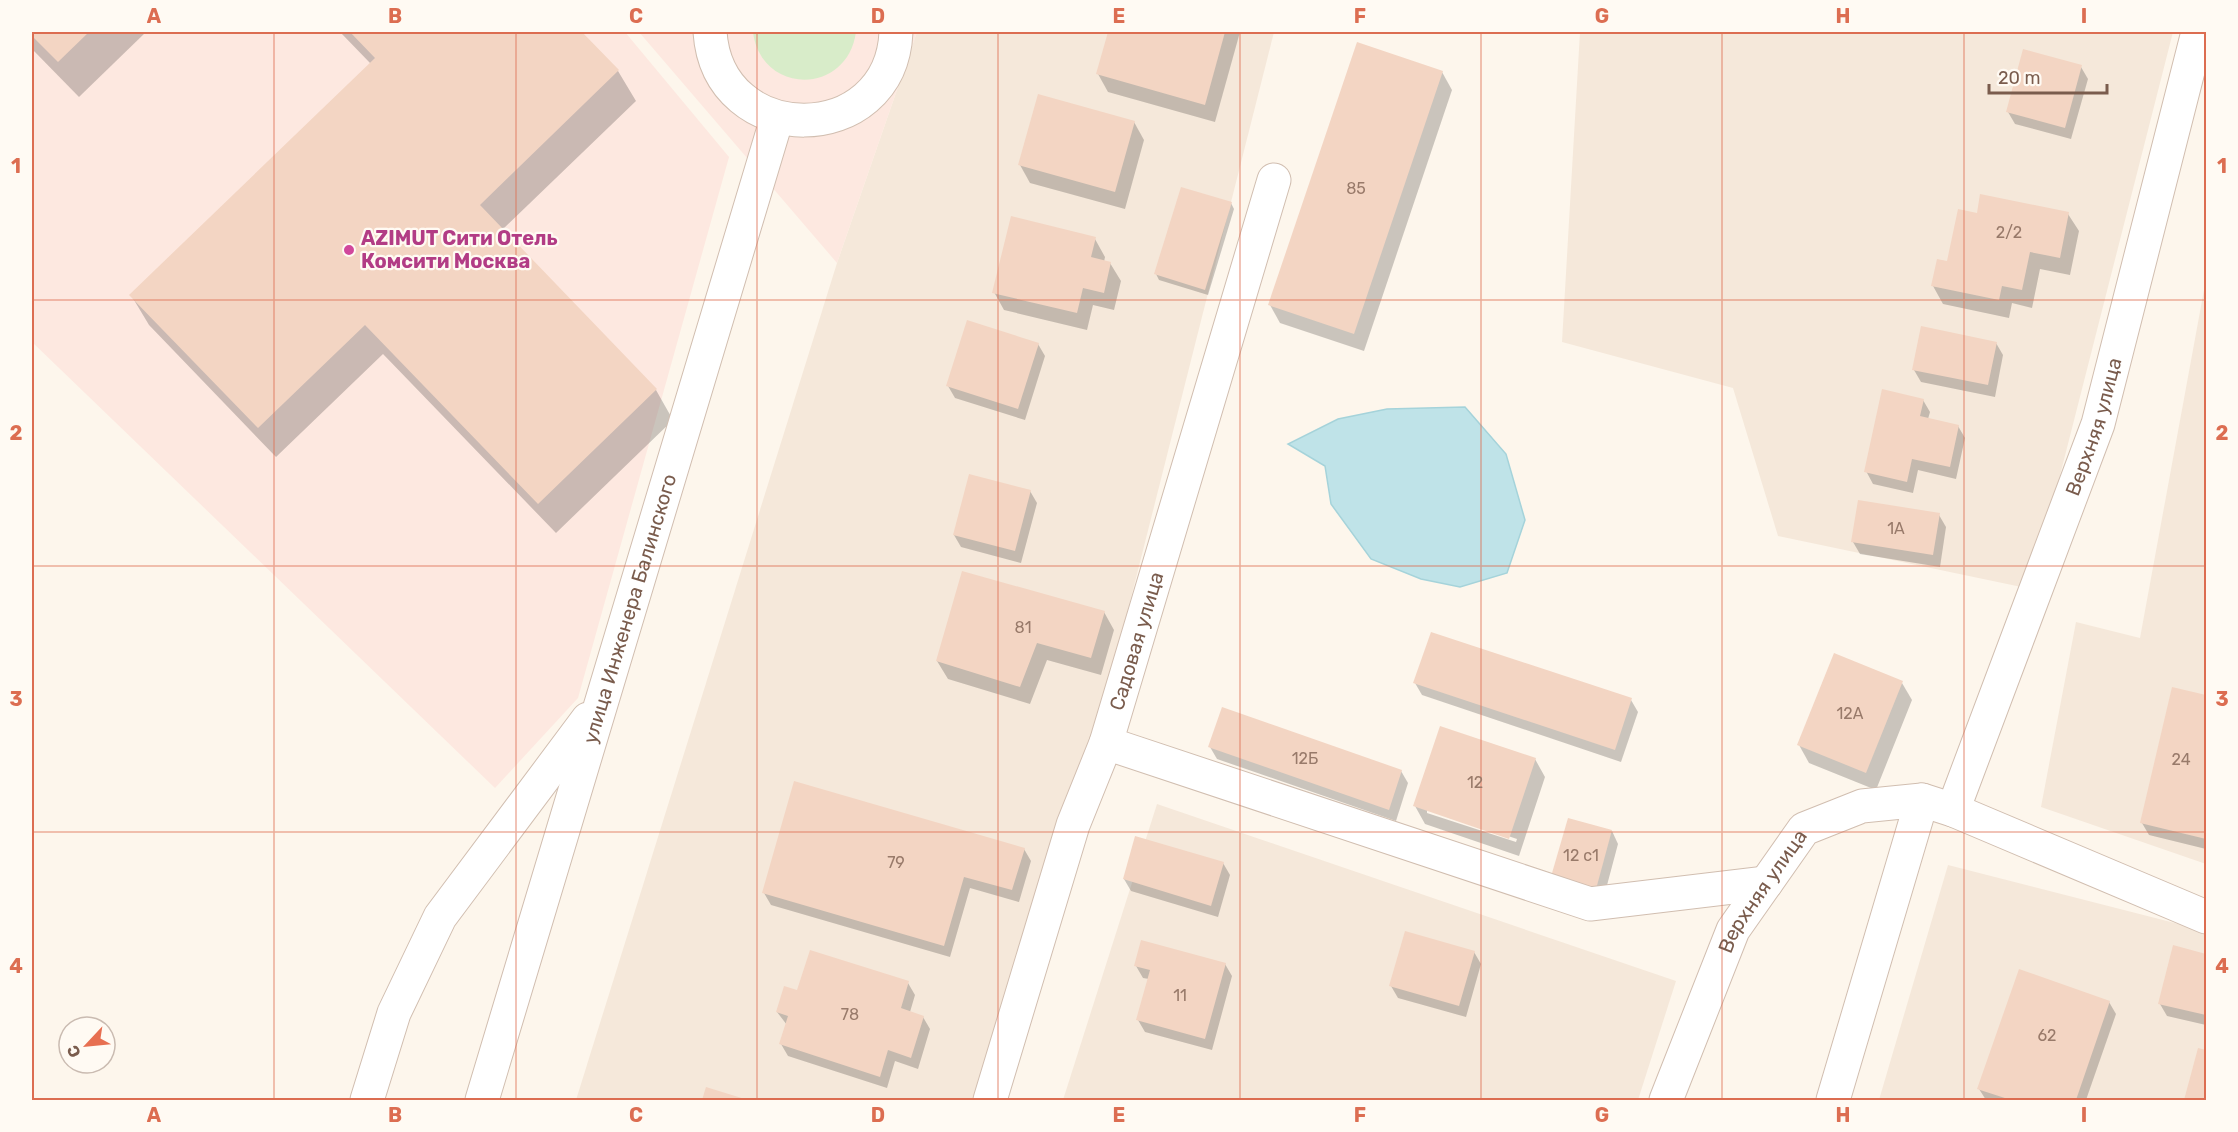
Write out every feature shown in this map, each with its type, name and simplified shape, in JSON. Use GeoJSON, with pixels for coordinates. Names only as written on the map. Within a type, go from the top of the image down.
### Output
{"type":"FeatureCollection","features":[{"type":"Feature","properties":{"kind":"street"},"geometry":{"type":"LineString","coordinates":[[710,32],[717,65],[735,92],[762,112],[777,118],[809,121],[840,114],[855,106],[879,84],[893,54],[896,32]]}},
{"type":"Feature","properties":{"kind":"street","name":"Верхняя улица"},"geometry":{"type":"LineString","coordinates":[[1953,810],[2098,424],[2198,32]]}},
{"type":"Feature","properties":{"kind":"street","name":"улица Инженера Балинского"},"geometry":{"type":"LineString","coordinates":[[482,1101],[777,118]]}},
{"type":"Feature","properties":{"kind":"street","name":"Садовая улица"},"geometry":{"type":"LineString","coordinates":[[990,1101],[1073,825],[1106,743],[1274,180]]}},
{"type":"Feature","properties":{"kind":"street"},"geometry":{"type":"LineString","coordinates":[[367,1101],[394,1013],[440,917],[602,700]]}},
{"type":"Feature","properties":{"kind":"street"},"geometry":{"type":"LineString","coordinates":[[1106,743],[1590,904],[1766,883]]}},
{"type":"Feature","properties":{"kind":"street"},"geometry":{"type":"LineString","coordinates":[[1833,1101],[1922,800]]}},
{"type":"Feature","properties":{"kind":"street","name":"Верхняя улица"},"geometry":{"type":"LineString","coordinates":[[1666,1101],[1733,930],[1804,829],[1862,806],[1922,800],[1953,810],[2206,917]]}},
{"type":"Feature","properties":{"kind":"shaded area"},"geometry":{"type":"Polygon","coordinates":[[[32,32],[625,32],[729,157],[578,698],[495,788],[32,342],[32,32]]]}},
{"type":"Feature","properties":{"kind":"shaded area"},"geometry":{"type":"Polygon","coordinates":[[[639,32],[917,32],[837,263],[639,32]]]}},
{"type":"Feature","properties":{"kind":"shaded area"},"geometry":{"type":"Polygon","coordinates":[[[917,32],[1274,32],[1093,748],[985,1100],[576,1100],[837,263],[917,32]]]}},
{"type":"Feature","properties":{"kind":"shaded area"},"geometry":{"type":"Polygon","coordinates":[[[1580,32],[2173,32],[2031,589],[1778,536],[1733,388],[1562,342],[1580,32]]]}},
{"type":"Feature","properties":{"kind":"shaded area"},"geometry":{"type":"Polygon","coordinates":[[[2206,279],[2206,864],[2041,807],[2076,622],[2140,638],[2206,279]]]}},
{"type":"Feature","properties":{"kind":"shaded area"},"geometry":{"type":"Polygon","coordinates":[[[1157,804],[1676,981],[1638,1100],[1063,1100],[1157,804]]]}},
{"type":"Feature","properties":{"kind":"shaded area"},"geometry":{"type":"Polygon","coordinates":[[[1948,865],[2206,931],[2206,1100],[1879,1100],[1948,865]]]}},
{"type":"Feature","properties":{"kind":"green space"},"geometry":{"type":"Polygon","coordinates":[[[753,32],[856,32],[849,53],[837,68],[822,77],[804,80],[787,77],[771,68],[759,53],[753,32]]]}},
{"type":"Feature","properties":{"kind":"water"},"geometry":{"type":"Polygon","coordinates":[[[1465,407],[1506,454],[1525,520],[1507,573],[1460,587],[1421,579],[1371,559],[1331,504],[1325,466],[1288,444],[1338,419],[1387,409],[1465,407]]]}},
{"type":"Feature","properties":{"kind":"building"},"geometry":{"type":"Polygon","coordinates":[[[32,32],[89,32],[58,62],[32,36],[32,32]]]}},
{"type":"Feature","properties":{"kind":"building","name":"AZIMUT Сити Отель Комсити Москва"},"geometry":{"type":"Polygon","coordinates":[[[350,32],[582,32],[619,70],[480,205],[657,389],[538,504],[365,325],[258,428],[129,295],[375,58],[350,32]]]}},
{"type":"Feature","properties":{"kind":"building"},"geometry":{"type":"Polygon","coordinates":[[[1108,32],[1225,32],[1205,105],[1096,74],[1108,32]]]}},
{"type":"Feature","properties":{"kind":"building"},"geometry":{"type":"Polygon","coordinates":[[[1357,42],[1443,71],[1354,334],[1268,305],[1357,42]]]}},
{"type":"Feature","properties":{"kind":"building"},"geometry":{"type":"Polygon","coordinates":[[[2023,49],[2082,65],[2065,128],[2006,112],[2023,49]]]}},
{"type":"Feature","properties":{"kind":"building"},"geometry":{"type":"Polygon","coordinates":[[[1038,94],[1135,121],[1115,192],[1018,165],[1038,94]]]}},
{"type":"Feature","properties":{"kind":"building"},"geometry":{"type":"Polygon","coordinates":[[[1181,187],[1232,202],[1205,290],[1154,274],[1181,187]]]}},
{"type":"Feature","properties":{"kind":"building"},"geometry":{"type":"Polygon","coordinates":[[[1980,194],[2069,212],[2060,258],[2030,252],[2022,290],[2002,286],[1999,300],[1931,286],[1937,259],[1947,261],[1958,209],[1977,213],[1980,194]]]}},
{"type":"Feature","properties":{"kind":"building"},"geometry":{"type":"Polygon","coordinates":[[[1011,216],[1096,237],[1091,257],[1111,262],[1104,293],[1083,288],[1077,313],[992,293],[1011,216]]]}},
{"type":"Feature","properties":{"kind":"building"},"geometry":{"type":"Polygon","coordinates":[[[967,320],[1039,343],[1018,409],[946,386],[967,320]]]}},
{"type":"Feature","properties":{"kind":"building"},"geometry":{"type":"Polygon","coordinates":[[[1921,326],[1997,342],[1988,385],[1912,370],[1921,326]]]}},
{"type":"Feature","properties":{"kind":"building"},"geometry":{"type":"Polygon","coordinates":[[[1882,389],[1924,399],[1920,416],[1959,425],[1950,467],[1912,459],[1907,482],[1864,472],[1882,389]]]}},
{"type":"Feature","properties":{"kind":"building"},"geometry":{"type":"Polygon","coordinates":[[[969,474],[1031,490],[1015,551],[953,535],[969,474]]]}},
{"type":"Feature","properties":{"kind":"building"},"geometry":{"type":"Polygon","coordinates":[[[1858,500],[1940,513],[1933,555],[1851,542],[1858,500]]]}},
{"type":"Feature","properties":{"kind":"building"},"geometry":{"type":"Polygon","coordinates":[[[962,571],[1105,611],[1091,658],[1037,643],[1020,687],[936,661],[962,571]]]}},
{"type":"Feature","properties":{"kind":"building"},"geometry":{"type":"Polygon","coordinates":[[[1431,632],[1632,698],[1615,750],[1413,683],[1431,632]]]}},
{"type":"Feature","properties":{"kind":"building"},"geometry":{"type":"Polygon","coordinates":[[[1834,653],[1903,681],[1866,773],[1797,745],[1834,653]]]}},
{"type":"Feature","properties":{"kind":"building"},"geometry":{"type":"Polygon","coordinates":[[[2172,687],[2206,695],[2206,839],[2140,823],[2172,687]]]}},
{"type":"Feature","properties":{"kind":"building"},"geometry":{"type":"Polygon","coordinates":[[[1222,707],[1402,770],[1389,810],[1208,747],[1222,707]]]}},
{"type":"Feature","properties":{"kind":"building"},"geometry":{"type":"Polygon","coordinates":[[[1440,726],[1536,758],[1509,839],[1413,806],[1440,726]]]}},
{"type":"Feature","properties":{"kind":"building"},"geometry":{"type":"Polygon","coordinates":[[[794,781],[1025,848],[1012,890],[964,877],[944,946],[762,893],[794,781]]]}},
{"type":"Feature","properties":{"kind":"building"},"geometry":{"type":"Polygon","coordinates":[[[1568,818],[1612,830],[1595,893],[1550,880],[1568,818]]]}},
{"type":"Feature","properties":{"kind":"building"},"geometry":{"type":"Polygon","coordinates":[[[1135,836],[1224,862],[1211,906],[1123,879],[1135,836]]]}},
{"type":"Feature","properties":{"kind":"building"},"geometry":{"type":"Polygon","coordinates":[[[1405,931],[1475,951],[1459,1006],[1389,986],[1405,931]]]}},
{"type":"Feature","properties":{"kind":"building"},"geometry":{"type":"Polygon","coordinates":[[[1141,940],[1226,963],[1205,1039],[1136,1020],[1150,970],[1134,966],[1141,940]]]}},
{"type":"Feature","properties":{"kind":"building"},"geometry":{"type":"Polygon","coordinates":[[[2173,945],[2206,954],[2206,1015],[2158,1004],[2173,945]]]}},
{"type":"Feature","properties":{"kind":"building"},"geometry":{"type":"Polygon","coordinates":[[[810,950],[909,981],[901,1008],[924,1016],[911,1058],[888,1050],[880,1077],[779,1044],[788,1016],[776,1012],[784,986],[797,990],[810,950]]]}},
{"type":"Feature","properties":{"kind":"building"},"geometry":{"type":"Polygon","coordinates":[[[2019,969],[2110,1001],[2076,1100],[2011,1100],[1977,1089],[2019,969]]]}},
{"type":"Feature","properties":{"kind":"building"},"geometry":{"type":"Polygon","coordinates":[[[2198,1048],[2206,1050],[2206,1100],[2184,1100],[2198,1048]]]}},
{"type":"Feature","properties":{"kind":"building"},"geometry":{"type":"Polygon","coordinates":[[[706,1087],[748,1100],[702,1100],[706,1087]]]}},
{"type":"Feature","properties":{"kind":"place","name":"AZIMUT Сити Отель Комсити Москва"},"geometry":{"type":"Point","coordinates":[349,250]}}]}
